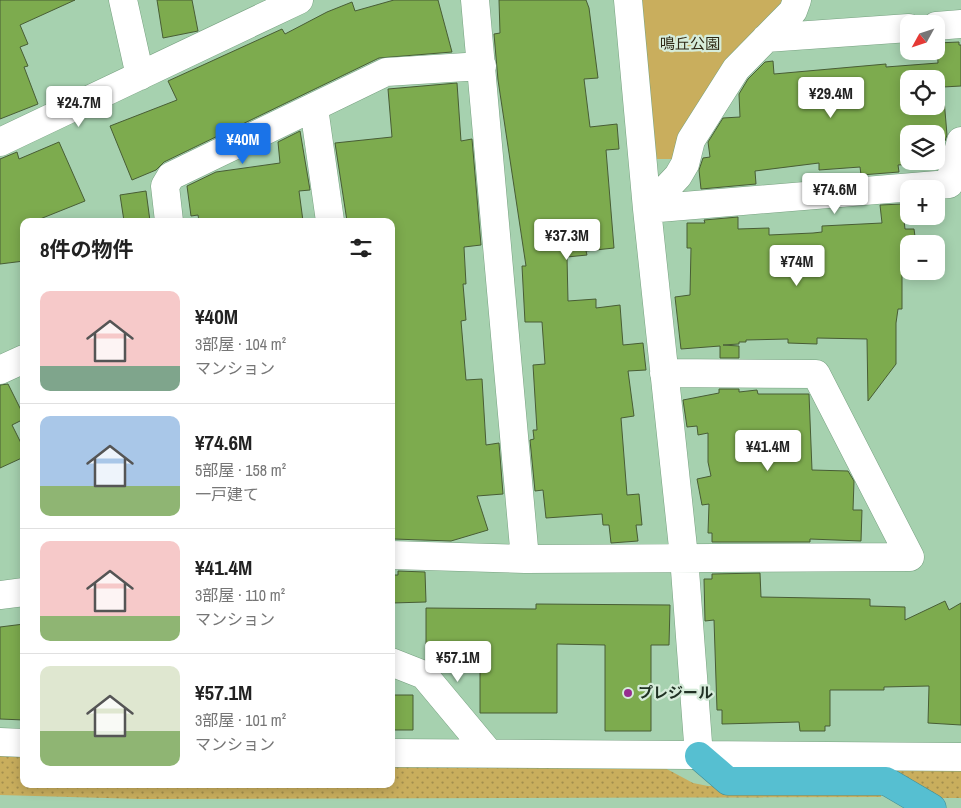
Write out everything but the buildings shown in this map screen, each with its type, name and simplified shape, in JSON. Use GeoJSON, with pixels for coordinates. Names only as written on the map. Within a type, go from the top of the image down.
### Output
{"type":"FeatureCollection","features":[{"type":"Feature","properties":{"kind":"highway"},"geometry":{"type":"LineString","coordinates":[[699,756],[728,781],[886,781],[932,808]]}},
{"type":"Feature","properties":{"kind":"street"},"geometry":{"type":"LineString","coordinates":[[123,0],[140,76]]}},
{"type":"Feature","properties":{"kind":"street"},"geometry":{"type":"LineString","coordinates":[[0,142],[300,0]]}},
{"type":"Feature","properties":{"kind":"street"},"geometry":{"type":"LineString","coordinates":[[475,0],[525,559]]}},
{"type":"Feature","properties":{"kind":"street"},"geometry":{"type":"LineString","coordinates":[[628,0],[647,209],[684,558],[699,756]]}},
{"type":"Feature","properties":{"kind":"street"},"geometry":{"type":"LineString","coordinates":[[647,209],[678,176],[685,164],[690,140],[736,69],[793,11],[797,0]]}},
{"type":"Feature","properties":{"kind":"street"},"geometry":{"type":"LineString","coordinates":[[945,25],[961,24]]}},
{"type":"Feature","properties":{"kind":"street"},"geometry":{"type":"LineString","coordinates":[[766,38],[900,29]]}},
{"type":"Feature","properties":{"kind":"street"},"geometry":{"type":"LineString","coordinates":[[168,218],[165,186],[171,176],[386,72],[482,66]]}},
{"type":"Feature","properties":{"kind":"street"},"geometry":{"type":"LineString","coordinates":[[314,108],[330,218]]}},
{"type":"Feature","properties":{"kind":"street"},"geometry":{"type":"LineString","coordinates":[[647,209],[949,184],[961,141]]}},
{"type":"Feature","properties":{"kind":"street"},"geometry":{"type":"LineString","coordinates":[[0,370],[20,361]]}},
{"type":"Feature","properties":{"kind":"street"},"geometry":{"type":"LineString","coordinates":[[395,555],[525,559],[910,557],[816,374],[664,373]]}},
{"type":"Feature","properties":{"kind":"street"},"geometry":{"type":"LineString","coordinates":[[0,595],[20,592]]}},
{"type":"Feature","properties":{"kind":"street"},"geometry":{"type":"LineString","coordinates":[[395,664],[424,675],[489,753]]}},
{"type":"Feature","properties":{"kind":"street"},"geometry":{"type":"LineString","coordinates":[[0,742],[20,743]]}},
{"type":"Feature","properties":{"kind":"street"},"geometry":{"type":"LineString","coordinates":[[395,753],[961,757]]}},
{"type":"Feature","properties":{"kind":"green space","name":"鳴丘公園"},"geometry":{"type":"Polygon","coordinates":[[[642,0],[791,0],[677,159],[656,159],[642,0]]]}},
{"type":"Feature","properties":{"kind":"green space"},"geometry":{"type":"Polygon","coordinates":[[[0,751],[20,752],[20,788],[395,788],[395,762],[665,768],[693,783],[708,786],[881,786],[881,797],[140,799],[0,795],[0,751]]]}},
{"type":"Feature","properties":{"kind":"green space"},"geometry":{"type":"Polygon","coordinates":[[[724,766],[961,766],[961,798],[938,798],[724,766]]]}},
{"type":"Feature","properties":{"kind":"place","name":"プレジール"},"geometry":{"type":"Point","coordinates":[628,693]}}]}
